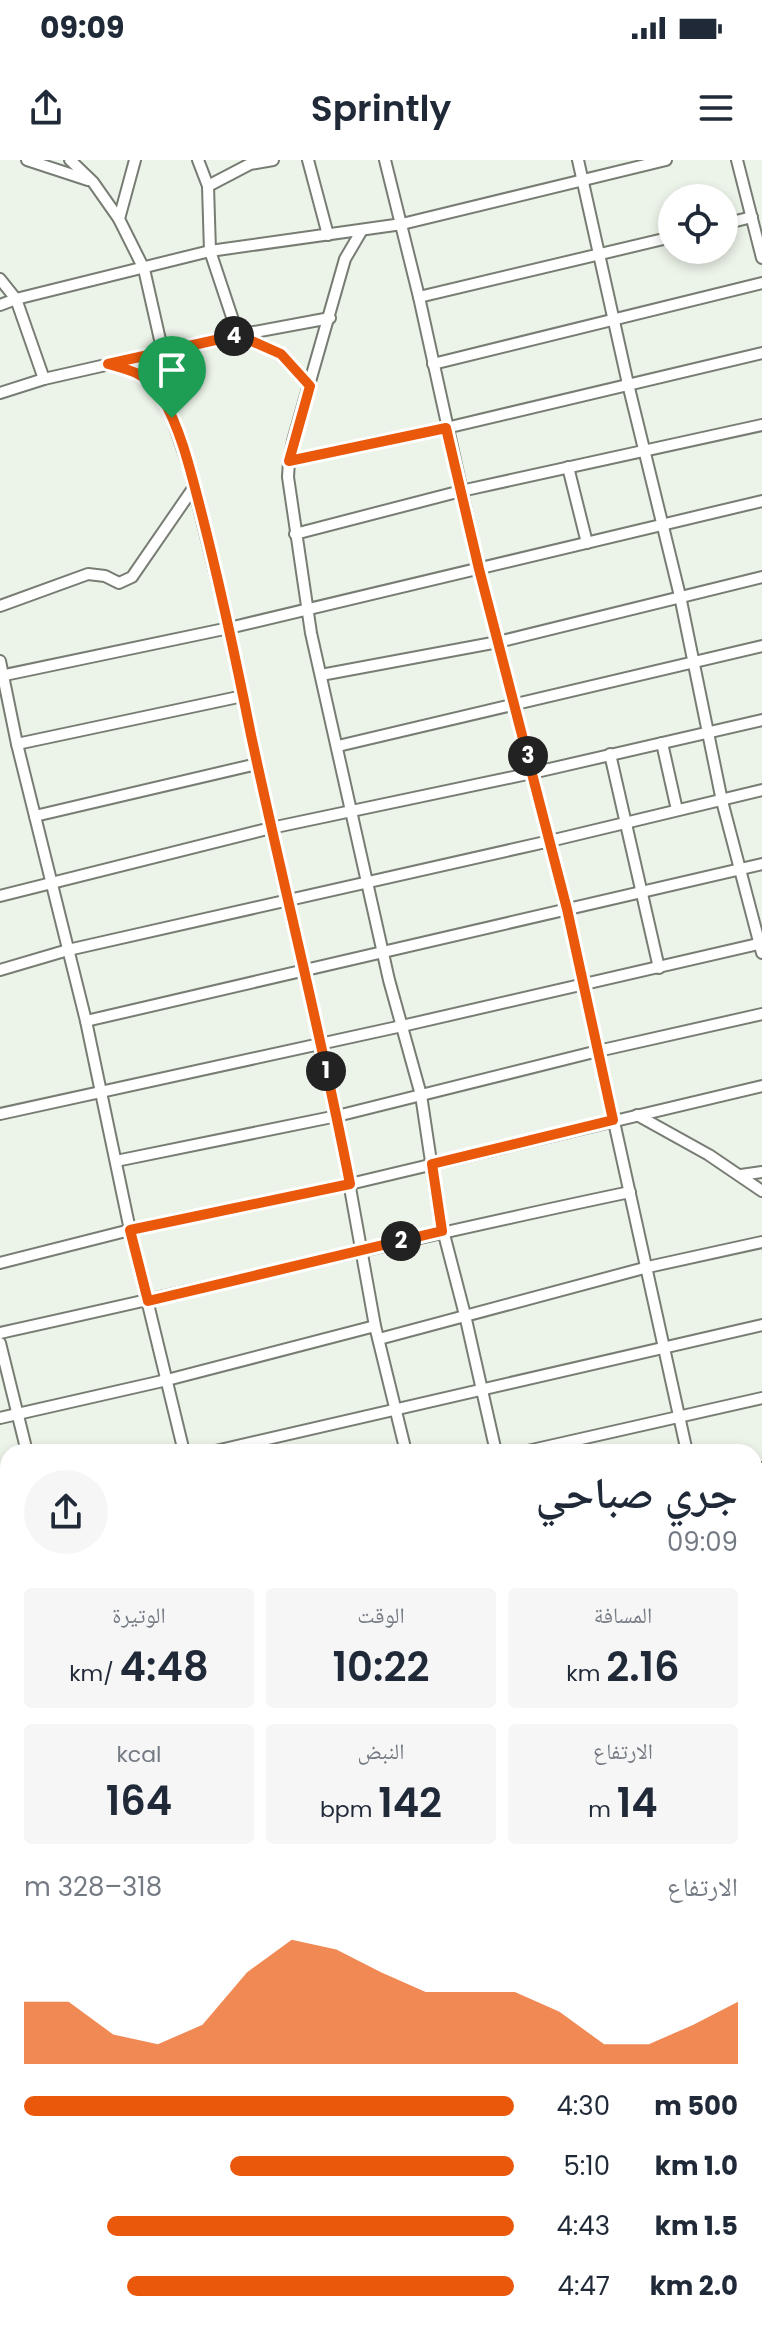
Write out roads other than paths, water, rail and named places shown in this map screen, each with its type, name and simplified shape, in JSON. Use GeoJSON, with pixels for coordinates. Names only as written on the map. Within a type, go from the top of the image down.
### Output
{"type":"FeatureCollection","features":[{"type":"Feature","properties":{"kind":"street"},"geometry":{"type":"LineString","coordinates":[[27,160],[93,182]]}},
{"type":"Feature","properties":{"kind":"street"},"geometry":{"type":"LineString","coordinates":[[70,160],[93,182],[119,219],[144,269],[163,353]]}},
{"type":"Feature","properties":{"kind":"street"},"geometry":{"type":"LineString","coordinates":[[119,219],[135,160]]}},
{"type":"Feature","properties":{"kind":"street"},"geometry":{"type":"LineString","coordinates":[[198,160],[208,186],[210,251],[238,335],[281,354],[310,386]]}},
{"type":"Feature","properties":{"kind":"street"},"geometry":{"type":"LineString","coordinates":[[208,186],[250,164],[273,160]]}},
{"type":"Feature","properties":{"kind":"street"},"geometry":{"type":"LineString","coordinates":[[308,160],[328,235]]}},
{"type":"Feature","properties":{"kind":"street"},"geometry":{"type":"LineString","coordinates":[[385,160],[419,297],[479,569],[567,909],[685,1444]]}},
{"type":"Feature","properties":{"kind":"street"},"geometry":{"type":"LineString","coordinates":[[0,1114],[761,947],[722,801],[680,596],[578,160]]}},
{"type":"Feature","properties":{"kind":"street"},"geometry":{"type":"LineString","coordinates":[[0,305],[210,251],[402,224],[666,160]]}},
{"type":"Feature","properties":{"kind":"street"},"geometry":{"type":"LineString","coordinates":[[737,160],[762,258]]}},
{"type":"Feature","properties":{"kind":"street"},"geometry":{"type":"LineString","coordinates":[[738,220],[752,217]]}},
{"type":"Feature","properties":{"kind":"street"},"geometry":{"type":"LineString","coordinates":[[362,230],[345,259],[289,461],[288,477],[306,608],[382,951],[421,1095],[442,1231],[494,1444]]}},
{"type":"Feature","properties":{"kind":"street"},"geometry":{"type":"LineString","coordinates":[[419,297],[658,240]]}},
{"type":"Feature","properties":{"kind":"street"},"geometry":{"type":"LineString","coordinates":[[0,279],[16,299],[44,379]]}},
{"type":"Feature","properties":{"kind":"street"},"geometry":{"type":"LineString","coordinates":[[433,364],[762,283]]}},
{"type":"Feature","properties":{"kind":"street"},"geometry":{"type":"LineString","coordinates":[[0,393],[108,364],[330,318]]}},
{"type":"Feature","properties":{"kind":"street"},"geometry":{"type":"LineString","coordinates":[[289,461],[446,428],[762,353]]}},
{"type":"Feature","properties":{"kind":"street"},"geometry":{"type":"LineString","coordinates":[[108,364],[133,371],[149,380],[161,395],[172,418],[194,487],[229,628],[337,1116],[375,1326],[404,1444]]}},
{"type":"Feature","properties":{"kind":"street"},"geometry":{"type":"LineString","coordinates":[[295,534],[461,491],[762,425]]}},
{"type":"Feature","properties":{"kind":"street"},"geometry":{"type":"LineString","coordinates":[[568,467],[587,543]]}},
{"type":"Feature","properties":{"kind":"street"},"geometry":{"type":"LineString","coordinates":[[0,606],[88,574],[105,576],[119,583],[126,582],[194,487]]}},
{"type":"Feature","properties":{"kind":"street"},"geometry":{"type":"LineString","coordinates":[[2,676],[229,628],[762,501]]}},
{"type":"Feature","properties":{"kind":"street"},"geometry":{"type":"LineString","coordinates":[[321,675],[498,642],[762,577]]}},
{"type":"Feature","properties":{"kind":"street"},"geometry":{"type":"LineString","coordinates":[[338,746],[762,646]]}},
{"type":"Feature","properties":{"kind":"street"},"geometry":{"type":"LineString","coordinates":[[0,661],[182,1444]]}},
{"type":"Feature","properties":{"kind":"street"},"geometry":{"type":"LineString","coordinates":[[17,744],[243,696]]}},
{"type":"Feature","properties":{"kind":"street"},"geometry":{"type":"LineString","coordinates":[[0,896],[271,828],[762,720]]}},
{"type":"Feature","properties":{"kind":"street"},"geometry":{"type":"LineString","coordinates":[[662,743],[677,810]]}},
{"type":"Feature","properties":{"kind":"street"},"geometry":{"type":"LineString","coordinates":[[610,754],[659,968]]}},
{"type":"Feature","properties":{"kind":"street"},"geometry":{"type":"LineString","coordinates":[[35,816],[257,764]]}},
{"type":"Feature","properties":{"kind":"street"},"geometry":{"type":"LineString","coordinates":[[0,970],[68,950],[762,790]]}},
{"type":"Feature","properties":{"kind":"street"},"geometry":{"type":"LineString","coordinates":[[86,1021],[762,864]]}},
{"type":"Feature","properties":{"kind":"street"},"geometry":{"type":"LineString","coordinates":[[116,1161],[337,1116],[762,1014]]}},
{"type":"Feature","properties":{"kind":"street"},"geometry":{"type":"LineString","coordinates":[[0,1263],[130,1230],[350,1184],[762,1086]]}},
{"type":"Feature","properties":{"kind":"street"},"geometry":{"type":"LineString","coordinates":[[637,1115],[709,1155],[762,1191]]}},
{"type":"Feature","properties":{"kind":"street"},"geometry":{"type":"LineString","coordinates":[[741,1175],[762,1172]]}},
{"type":"Feature","properties":{"kind":"street"},"geometry":{"type":"LineString","coordinates":[[0,1333],[442,1231],[630,1192]]}},
{"type":"Feature","properties":{"kind":"street"},"geometry":{"type":"LineString","coordinates":[[379,1339],[648,1267],[762,1242]]}},
{"type":"Feature","properties":{"kind":"street"},"geometry":{"type":"LineString","coordinates":[[246,1444],[762,1325]]}},
{"type":"Feature","properties":{"kind":"street"},"geometry":{"type":"LineString","coordinates":[[0,1418],[167,1380],[375,1326]]}},
{"type":"Feature","properties":{"kind":"street"},"geometry":{"type":"LineString","coordinates":[[0,1343],[25,1444]]}},
{"type":"Feature","properties":{"kind":"street"},"geometry":{"type":"LineString","coordinates":[[559,1444],[762,1398]]}}]}
